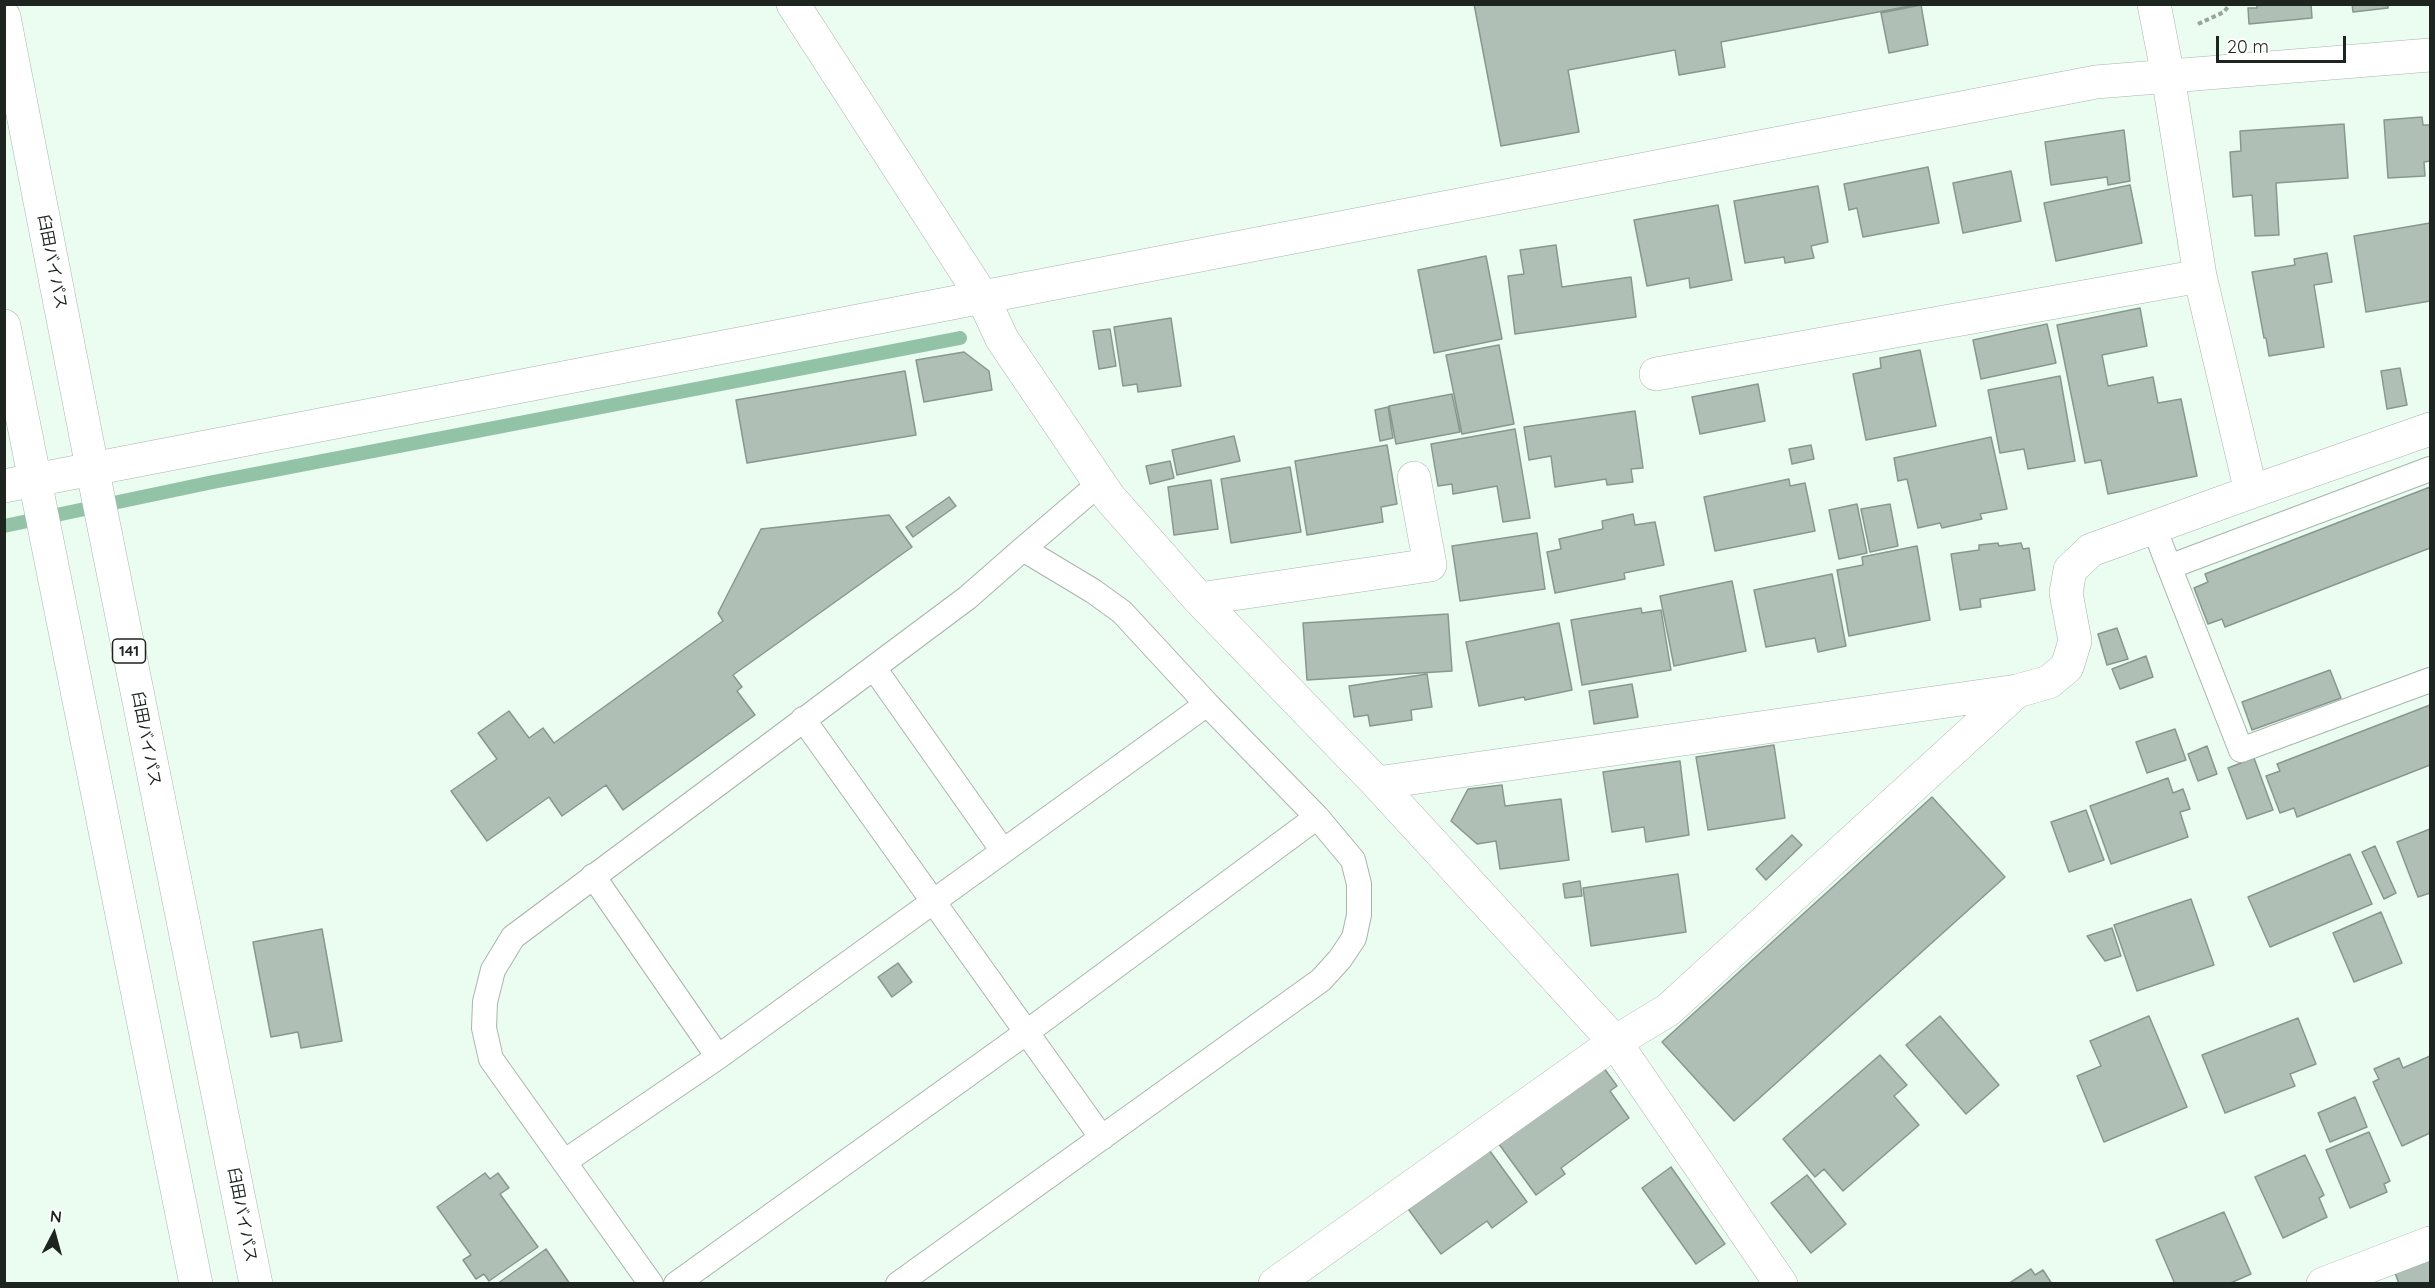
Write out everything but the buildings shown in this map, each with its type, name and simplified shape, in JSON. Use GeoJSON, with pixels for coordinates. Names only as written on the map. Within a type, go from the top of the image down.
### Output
{"type":"FeatureCollection","features":[{"type":"Feature","properties":{"kind":"main road"},"geometry":{"type":"LineString","coordinates":[[793,4],[983,298],[1002,339],[1109,497],[1199,600],[1377,783],[1615,1042],[1781,1284]]}},
{"type":"Feature","properties":{"kind":"main road"},"geometry":{"type":"LineString","coordinates":[[2154,4],[2200,276],[2252,492]]}},
{"type":"Feature","properties":{"kind":"main road","name":"臼田バイパス"},"geometry":{"type":"LineString","coordinates":[[4,17],[256,1284]]}},
{"type":"Feature","properties":{"kind":"main road"},"geometry":{"type":"LineString","coordinates":[[19,482],[2096,82],[2430,55]]}},
{"type":"Feature","properties":{"kind":"main road"},"geometry":{"type":"LineString","coordinates":[[1656,374],[2200,276]]}},
{"type":"Feature","properties":{"kind":"main road"},"geometry":{"type":"LineString","coordinates":[[4,326],[19,482],[196,1284]]}},
{"type":"Feature","properties":{"kind":"main road"},"geometry":{"type":"LineString","coordinates":[[1377,783],[2017,691],[2049,682],[2067,667],[2075,641],[2066,593],[2070,570],[2091,550],[2430,429]]}},
{"type":"Feature","properties":{"kind":"main road"},"geometry":{"type":"LineString","coordinates":[[1199,600],[1430,565],[1414,478]]}},
{"type":"Feature","properties":{"kind":"main road"},"geometry":{"type":"LineString","coordinates":[[1275,1284],[1615,1042],[1668,1010],[2017,691]]}},
{"type":"Feature","properties":{"kind":"main road"},"geometry":{"type":"LineString","coordinates":[[2323,1284],[2430,1243]]}},
{"type":"Feature","properties":{"kind":"lane"},"geometry":{"type":"LineString","coordinates":[[2169,567],[2430,469]]}},
{"type":"Feature","properties":{"kind":"lane"},"geometry":{"type":"LineString","coordinates":[[651,1284],[491,1059],[484,1028],[485,1002],[493,970],[513,937],[966,598],[1100,483]]}},
{"type":"Feature","properties":{"kind":"lane"},"geometry":{"type":"LineString","coordinates":[[2154,528],[2241,750],[2430,680]]}},
{"type":"Feature","properties":{"kind":"lane"},"geometry":{"type":"LineString","coordinates":[[898,1284],[1321,980],[1340,959],[1354,938],[1359,915],[1359,884],[1353,860],[1317,817],[1207,704],[1122,612],[1066,574],[1023,549]]}},
{"type":"Feature","properties":{"kind":"lane"},"geometry":{"type":"LineString","coordinates":[[874,668],[1003,851]]}},
{"type":"Feature","properties":{"kind":"lane"},"geometry":{"type":"LineString","coordinates":[[564,1162],[718,1057],[1207,704]]}},
{"type":"Feature","properties":{"kind":"lane"},"geometry":{"type":"LineString","coordinates":[[803,719],[1102,1138]]}},
{"type":"Feature","properties":{"kind":"lane"},"geometry":{"type":"LineString","coordinates":[[676,1284],[1027,1032],[1317,817]]}},
{"type":"Feature","properties":{"kind":"lane"},"geometry":{"type":"LineString","coordinates":[[592,876],[718,1057]]}},
{"type":"Feature","properties":{"kind":"waterway"},"geometry":{"type":"LineString","coordinates":[[4,526],[213,482],[960,338]]}}]}
